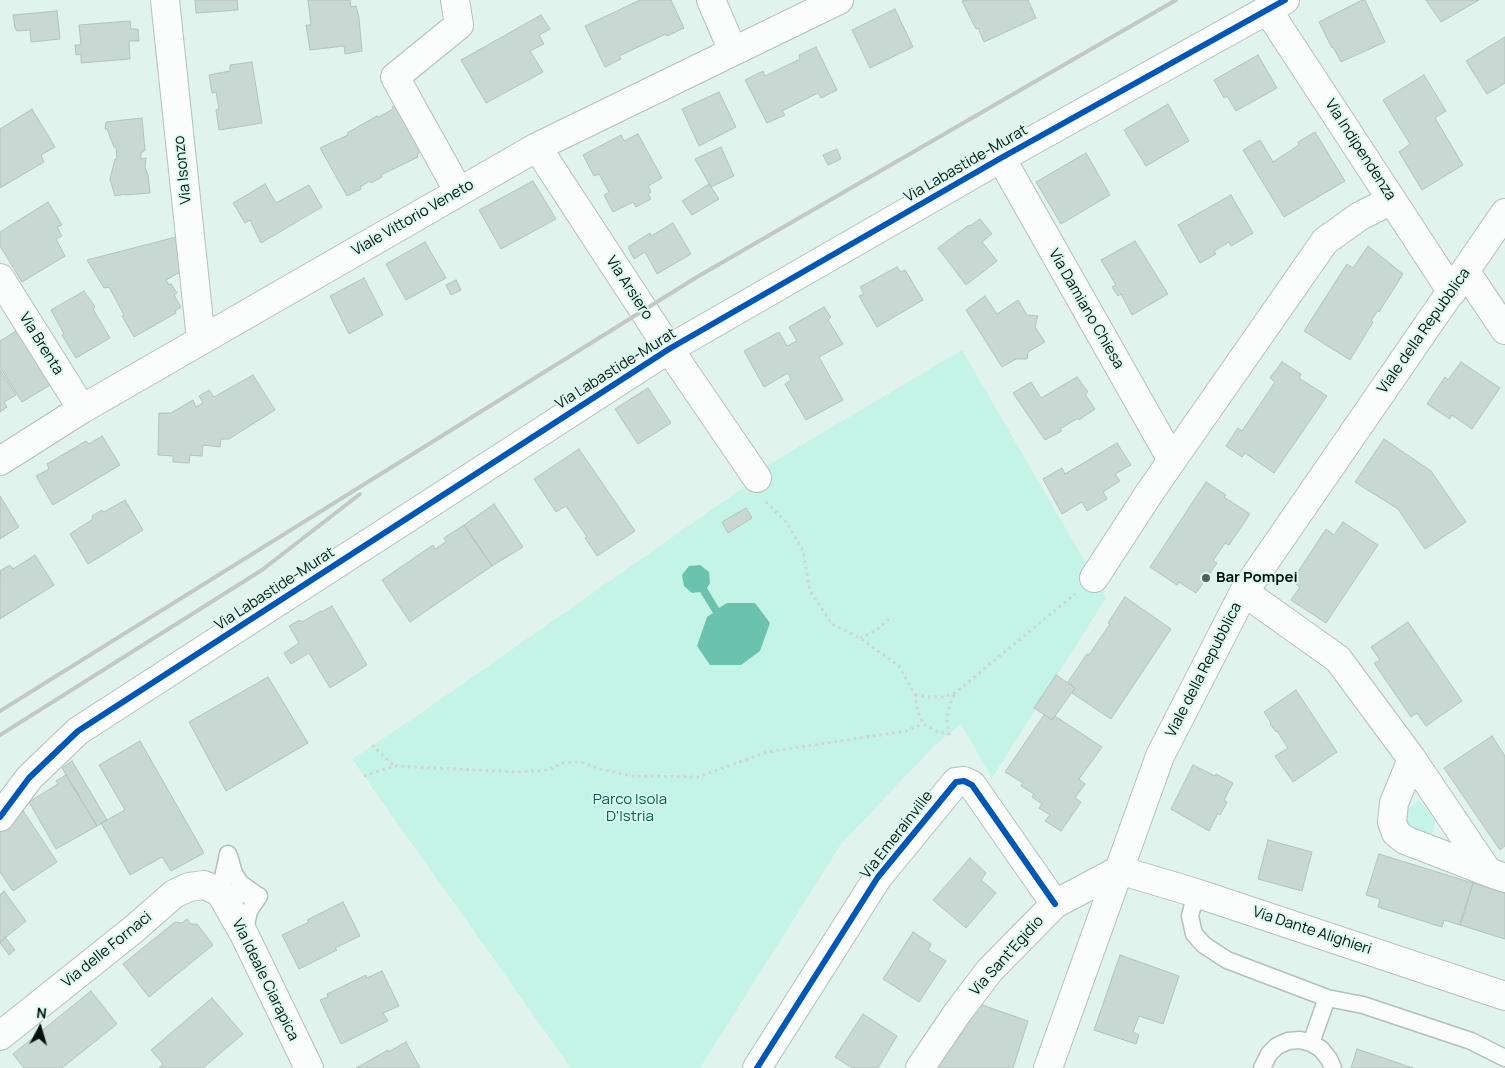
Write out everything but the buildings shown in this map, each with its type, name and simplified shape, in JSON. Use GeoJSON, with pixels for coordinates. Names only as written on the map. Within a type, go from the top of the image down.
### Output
{"type":"FeatureCollection","features":[{"type":"Feature","properties":{"kind":"street","name":"Via Isonzo"},"geometry":{"type":"LineString","coordinates":[[165,0],[201,340]]}},
{"type":"Feature","properties":{"kind":"street"},"geometry":{"type":"LineString","coordinates":[[455,0],[459,25],[395,77],[458,192]]}},
{"type":"Feature","properties":{"kind":"street"},"geometry":{"type":"LineString","coordinates":[[711,0],[733,50]]}},
{"type":"Feature","properties":{"kind":"street","name":"Viale Vittorio Veneto"},"geometry":{"type":"LineString","coordinates":[[0,461],[82,409],[537,147],[839,0]]}},
{"type":"Feature","properties":{"kind":"street","name":"Via Labastide-Murat"},"geometry":{"type":"LineString","coordinates":[[0,817],[29,778],[78,731],[669,349],[1001,158],[1276,5]]}},
{"type":"Feature","properties":{"kind":"street","name":"Via Indipendenza"},"geometry":{"type":"LineString","coordinates":[[1276,5],[1392,200],[1459,282],[1505,330]]}},
{"type":"Feature","properties":{"kind":"street","name":"Via Arsiero"},"geometry":{"type":"LineString","coordinates":[[537,147],[669,349],[757,478]]}},
{"type":"Feature","properties":{"kind":"street","name":"Via Damiano Chiesa"},"geometry":{"type":"LineString","coordinates":[[1001,158],[1172,460]]}},
{"type":"Feature","properties":{"kind":"street"},"geometry":{"type":"LineString","coordinates":[[1094,578],[1172,460],[1325,242],[1360,216],[1392,200]]}},
{"type":"Feature","properties":{"kind":"street","name":"Viale della Repubblica"},"geometry":{"type":"LineString","coordinates":[[1048,1068],[1160,756],[1244,592],[1505,213]]}},
{"type":"Feature","properties":{"kind":"street","name":"Via Brenta"},"geometry":{"type":"LineString","coordinates":[[0,278],[82,409]]}},
{"type":"Feature","properties":{"kind":"street"},"geometry":{"type":"LineString","coordinates":[[1244,592],[1338,659],[1496,875]]}},
{"type":"Feature","properties":{"kind":"street"},"geometry":{"type":"LineString","coordinates":[[1412,759],[1394,803],[1392,822],[1396,834],[1405,840],[1496,875]]}},
{"type":"Feature","properties":{"kind":"street","name":"Via Emerainville"},"geometry":{"type":"LineString","coordinates":[[757,1068],[878,877],[956,782],[964,781],[972,785],[1055,904]]}},
{"type":"Feature","properties":{"kind":"street","name":"Via Dante Alighieri"},"geometry":{"type":"LineString","coordinates":[[1119,870],[1196,893],[1505,996]]}},
{"type":"Feature","properties":{"kind":"street","name":"Via Sant'Egidio"},"geometry":{"type":"LineString","coordinates":[[920,1068],[958,1012],[990,970],[1055,904],[1119,870]]}},
{"type":"Feature","properties":{"kind":"street","name":"Via delle Fornaci"},"geometry":{"type":"LineString","coordinates":[[0,1036],[174,894],[189,887],[204,885],[220,892]]}},
{"type":"Feature","properties":{"kind":"street","name":"Via Ideale Ciarapica"},"geometry":{"type":"LineString","coordinates":[[220,892],[244,934],[302,1065]]}},
{"type":"Feature","properties":{"kind":"lane"},"geometry":{"type":"LineString","coordinates":[[228,854],[234,873],[240,883],[259,896],[220,892],[228,854]]}},
{"type":"Feature","properties":{"kind":"lane"},"geometry":{"type":"LineString","coordinates":[[1196,893],[1190,916],[1194,934],[1204,946],[1227,960],[1327,998],[1363,1005],[1471,1041],[1505,1058]]}},
{"type":"Feature","properties":{"kind":"lane"},"geometry":{"type":"LineString","coordinates":[[244,934],[249,911],[259,896]]}},
{"type":"Feature","properties":{"kind":"lane"},"geometry":{"type":"LineString","coordinates":[[1311,1043],[1327,998]]}},
{"type":"Feature","properties":{"kind":"lane"},"geometry":{"type":"LineString","coordinates":[[1262,1068],[1269,1054],[1277,1046],[1300,1040],[1311,1043],[1325,1054],[1333,1068]]}},
{"type":"Feature","properties":{"kind":"path"},"geometry":{"type":"LineString","coordinates":[[757,478],[764,500],[786,523],[804,551],[810,591],[818,604],[832,624],[860,638],[899,666],[914,695],[923,724],[938,732],[949,734],[947,720],[955,693]]}},
{"type":"Feature","properties":{"kind":"path"},"geometry":{"type":"LineString","coordinates":[[914,695],[944,697],[955,693],[1094,578]]}},
{"type":"Feature","properties":{"kind":"path"},"geometry":{"type":"LineString","coordinates":[[860,638],[877,630],[891,617]]}},
{"type":"Feature","properties":{"kind":"path"},"geometry":{"type":"LineString","coordinates":[[364,776],[394,766],[516,772],[548,770],[563,763],[581,762],[600,769],[632,776],[698,777],[767,752],[906,731],[923,724]]}},
{"type":"Feature","properties":{"kind":"path"},"geometry":{"type":"LineString","coordinates":[[372,745],[394,766]]}},
{"type":"Feature","properties":{"kind":"green space","name":"Parco Isola D'Istria"},"geometry":{"type":"Polygon","coordinates":[[[962,350],[1106,598],[992,778],[961,724],[935,745],[841,844],[700,1068],[571,1068],[352,759],[424,711],[757,478],[763,468],[962,350]]]}},
{"type":"Feature","properties":{"kind":"green space"},"geometry":{"type":"Polygon","coordinates":[[[1419,800],[1435,820],[1433,832],[1423,838],[1404,827],[1406,811],[1419,800]]]}},
{"type":"Feature","properties":{"kind":"shaded area"},"geometry":{"type":"Polygon","coordinates":[[[700,565],[709,572],[710,583],[707,588],[719,608],[727,603],[755,603],[770,623],[760,651],[741,665],[710,665],[697,646],[707,617],[713,613],[700,592],[692,593],[684,586],[682,575],[689,566],[700,565]]]}},
{"type":"Feature","properties":{"kind":"railway"},"geometry":{"type":"LineString","coordinates":[[0,711],[697,277],[1176,0]]}},
{"type":"Feature","properties":{"kind":"railway"},"geometry":{"type":"LineString","coordinates":[[0,735],[262,570],[360,494]]}},
{"type":"Feature","properties":{"kind":"cycle path"},"geometry":{"type":"LineString","coordinates":[[0,817],[29,778],[78,731],[669,349],[1001,158],[1285,0]]}},
{"type":"Feature","properties":{"kind":"cycle path"},"geometry":{"type":"LineString","coordinates":[[757,1068],[878,877],[956,782],[964,781],[972,785],[1055,904]]}},
{"type":"Feature","properties":{"kind":"place","name":"Bar Pompei"},"geometry":{"type":"Point","coordinates":[1206,578]}}]}
